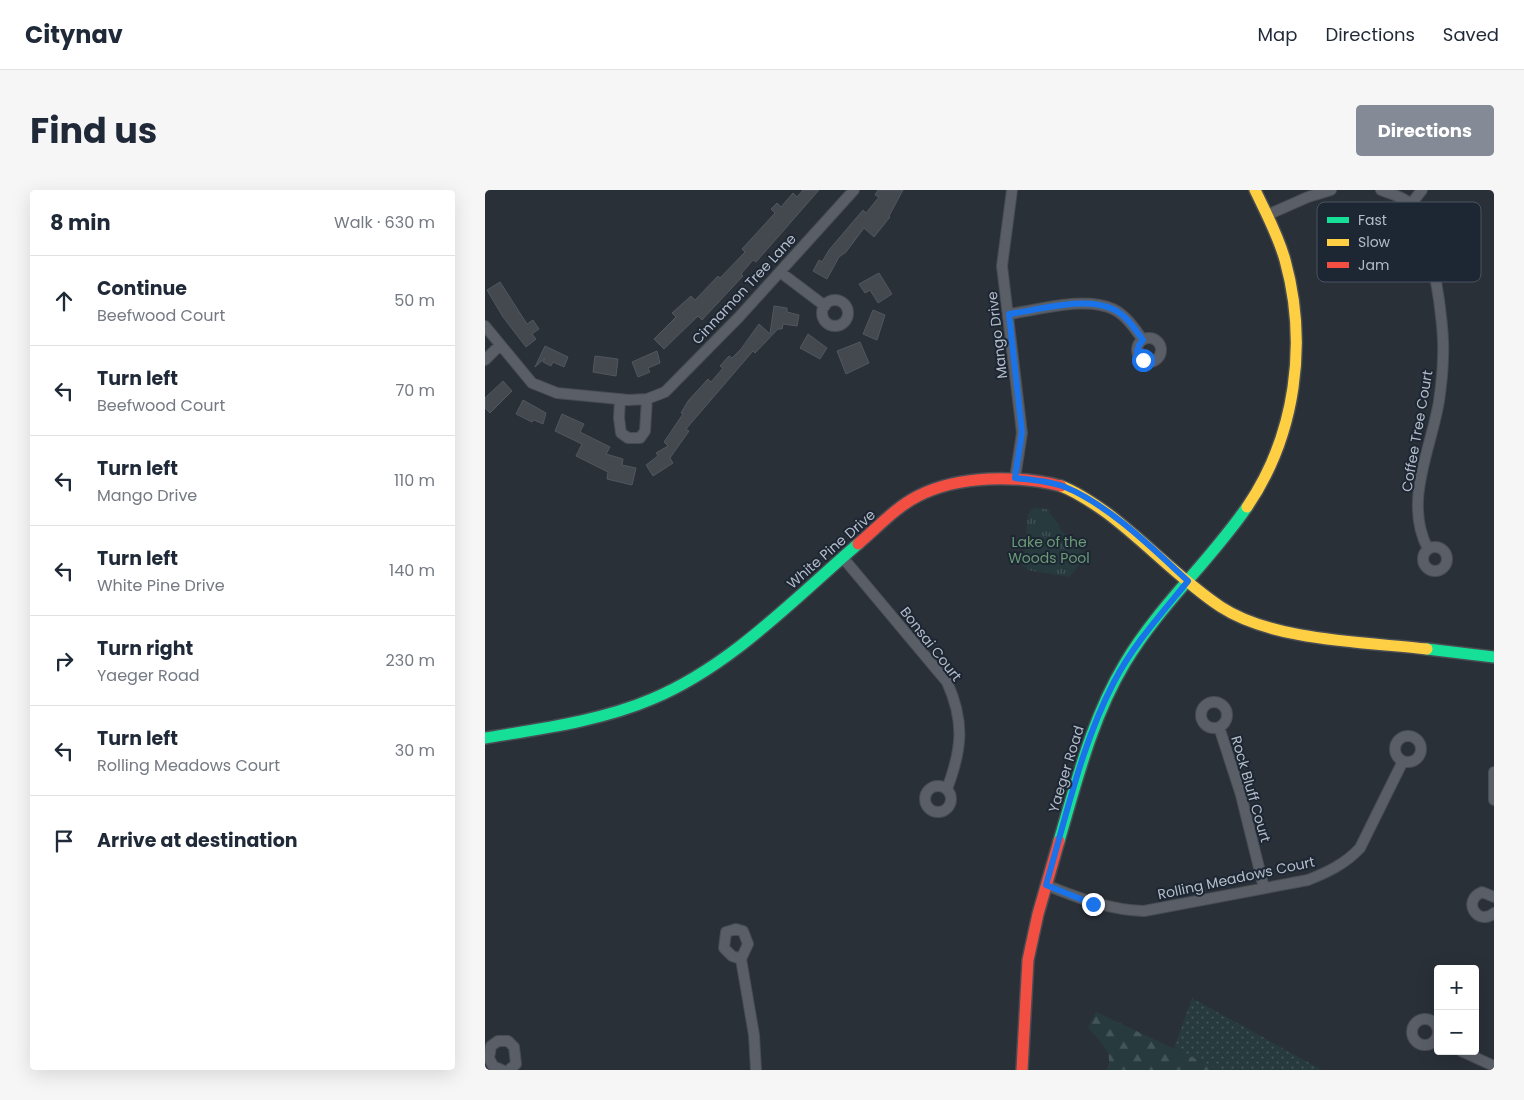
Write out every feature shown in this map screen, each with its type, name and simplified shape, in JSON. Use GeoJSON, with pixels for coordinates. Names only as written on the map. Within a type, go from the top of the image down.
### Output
{"type":"FeatureCollection","features":[{"type":"Feature","properties":{"kind":"street","name":"Cinnamon Tree Lane"},"geometry":{"type":"LineString","coordinates":[[485,326],[531,383],[557,393],[620,399],[647,398],[665,392],[780,272],[854,190]]}},
{"type":"Feature","properties":{"kind":"street","name":"Mango Drive"},"geometry":{"type":"LineString","coordinates":[[1012,190],[1002,266],[1022,432],[1015,478]]}},
{"type":"Feature","properties":{"kind":"street","name":"Yaeger Road"},"geometry":{"type":"LineString","coordinates":[[1022,1070],[1028,960],[1046,885],[1085,756],[1106,698],[1135,648],[1235,524],[1255,495],[1272,462],[1288,415],[1296,360],[1295,310],[1285,261],[1255,190]]}},
{"type":"Feature","properties":{"kind":"street"},"geometry":{"type":"LineString","coordinates":[[1267,215],[1308,197],[1331,190]]}},
{"type":"Feature","properties":{"kind":"street"},"geometry":{"type":"LineString","coordinates":[[1381,190],[1407,202]]}},
{"type":"Feature","properties":{"kind":"street"},"geometry":{"type":"LineString","coordinates":[[1413,202],[1422,190]]}},
{"type":"Feature","properties":{"kind":"street"},"geometry":{"type":"LineString","coordinates":[[780,272],[825,306]]}},
{"type":"Feature","properties":{"kind":"street","name":"Coffee Tree Court"},"geometry":{"type":"LineString","coordinates":[[1428,549],[1420,534],[1416,511],[1426,452],[1438,403],[1443,355],[1435,282]]}},
{"type":"Feature","properties":{"kind":"street"},"geometry":{"type":"LineString","coordinates":[[1009,314],[1068,305],[1099,306],[1113,309],[1124,316],[1143,340]]}},
{"type":"Feature","properties":{"kind":"street"},"geometry":{"type":"LineString","coordinates":[[485,360],[500,345]]}},
{"type":"Feature","properties":{"kind":"street"},"geometry":{"type":"LineString","coordinates":[[620,399],[621,433],[628,438],[640,438],[645,430],[647,398]]}},
{"type":"Feature","properties":{"kind":"street","name":"White Pine Drive"},"geometry":{"type":"LineString","coordinates":[[485,738],[590,719],[653,699],[693,678],[737,648],[844,559],[897,511],[918,496],[959,483],[1015,478],[1064,487],[1093,503],[1127,528],[1188,581]]}},
{"type":"Feature","properties":{"kind":"street","name":"Bonsai Court"},"geometry":{"type":"LineString","coordinates":[[844,559],[947,682],[955,699],[960,719],[960,742],[957,763],[947,789]]}},
{"type":"Feature","properties":{"kind":"street"},"geometry":{"type":"LineString","coordinates":[[1188,581],[1223,608],[1256,624],[1276,630],[1319,637],[1494,657]]}},
{"type":"Feature","properties":{"kind":"street","name":"Rock Bluff Court"},"geometry":{"type":"LineString","coordinates":[[1219,727],[1241,795],[1264,888]]}},
{"type":"Feature","properties":{"kind":"street","name":"Rolling Meadows Court"},"geometry":{"type":"LineString","coordinates":[[1046,885],[1093,904],[1123,910],[1144,910],[1308,880],[1331,871],[1349,860],[1360,848],[1403,761]]}},
{"type":"Feature","properties":{"kind":"street"},"geometry":{"type":"LineString","coordinates":[[1494,772],[1494,800]]}},
{"type":"Feature","properties":{"kind":"street"},"geometry":{"type":"LineString","coordinates":[[1493,892],[1482,892],[1475,896],[1472,908],[1481,917],[1489,917],[1494,913]]}},
{"type":"Feature","properties":{"kind":"street"},"geometry":{"type":"LineString","coordinates":[[741,959],[753,1035],[756,1070]]}},
{"type":"Feature","properties":{"kind":"street"},"geometry":{"type":"LineString","coordinates":[[503,1070],[493,1066],[489,1058],[491,1046],[498,1040],[508,1041],[514,1047],[512,1067],[526,1070]]}},
{"type":"Feature","properties":{"kind":"street"},"geometry":{"type":"LineString","coordinates":[[1470,1055],[1494,1066]]}},
{"type":"Feature","properties":{"kind":"green space","name":"Lake of the Woods Pool"},"geometry":{"type":"Polygon","coordinates":[[[1034,508],[1047,509],[1059,525],[1059,528],[1085,555],[1086,557],[1069,577],[1027,570],[1027,567],[1023,566],[1028,514],[1034,508]]]}},
{"type":"Feature","properties":{"kind":"green space"},"geometry":{"type":"Polygon","coordinates":[[[1192,998],[1322,1070],[1219,1070],[1174,1049],[1192,998]]]}},
{"type":"Feature","properties":{"kind":"green space"},"geometry":{"type":"Polygon","coordinates":[[[1096,1012],[1219,1070],[1106,1070],[1109,1064],[1108,1052],[1088,1027],[1096,1012]]]}},
{"type":"Feature","properties":{"kind":"building"},"geometry":{"type":"Polygon","coordinates":[[[803,190],[819,190],[756,262],[753,260],[741,274],[743,276],[702,320],[698,316],[664,349],[654,339],[676,317],[672,313],[691,296],[695,300],[745,252],[742,249],[775,213],[771,209],[777,203],[781,207],[793,193],[797,197],[803,190]]]}},
{"type":"Feature","properties":{"kind":"building"},"geometry":{"type":"Polygon","coordinates":[[[878,190],[903,190],[890,217],[874,237],[864,228],[846,252],[839,257],[827,279],[813,271],[819,260],[822,262],[829,250],[863,210],[866,213],[879,197],[875,195],[878,190]]]}},
{"type":"Feature","properties":{"kind":"building"},"geometry":{"type":"Polygon","coordinates":[[[879,273],[892,294],[878,303],[870,290],[865,293],[859,284],[879,273]]]}},
{"type":"Feature","properties":{"kind":"building"},"geometry":{"type":"Polygon","coordinates":[[[500,282],[527,324],[533,320],[539,329],[532,334],[536,339],[526,347],[503,317],[487,290],[500,282]]]}},
{"type":"Feature","properties":{"kind":"building"},"geometry":{"type":"Polygon","coordinates":[[[774,306],[787,308],[787,312],[799,315],[797,326],[783,324],[782,329],[778,329],[755,353],[753,351],[686,429],[689,431],[670,458],[673,463],[653,476],[646,465],[658,456],[656,453],[668,446],[664,442],[683,414],[681,413],[688,401],[708,379],[711,382],[723,368],[720,366],[729,356],[732,358],[741,349],[759,324],[770,334],[774,306]]]}},
{"type":"Feature","properties":{"kind":"building"},"geometry":{"type":"Polygon","coordinates":[[[873,310],[885,315],[877,340],[863,334],[873,310]]]}},
{"type":"Feature","properties":{"kind":"building"},"geometry":{"type":"Polygon","coordinates":[[[808,334],[827,348],[820,359],[800,348],[808,334]]]}},
{"type":"Feature","properties":{"kind":"building"},"geometry":{"type":"Polygon","coordinates":[[[860,342],[869,363],[846,374],[837,351],[860,342]]]}},
{"type":"Feature","properties":{"kind":"building"},"geometry":{"type":"Polygon","coordinates":[[[545,346],[568,357],[564,367],[553,362],[551,366],[543,362],[545,358],[535,367],[545,346]]]}},
{"type":"Feature","properties":{"kind":"building"},"geometry":{"type":"Polygon","coordinates":[[[657,351],[660,363],[648,368],[650,372],[638,377],[632,362],[657,351]]]}},
{"type":"Feature","properties":{"kind":"building"},"geometry":{"type":"Polygon","coordinates":[[[595,356],[618,359],[616,376],[593,372],[595,356]]]}},
{"type":"Feature","properties":{"kind":"building"},"geometry":{"type":"Polygon","coordinates":[[[503,381],[512,391],[490,413],[485,408],[485,398],[503,381]]]}},
{"type":"Feature","properties":{"kind":"building"},"geometry":{"type":"Polygon","coordinates":[[[523,400],[546,413],[543,424],[534,420],[532,422],[516,414],[523,400]]]}},
{"type":"Feature","properties":{"kind":"building"},"geometry":{"type":"Polygon","coordinates":[[[562,414],[584,424],[580,432],[610,447],[606,454],[623,459],[622,465],[636,468],[632,485],[607,479],[608,472],[576,456],[582,444],[555,431],[562,414]]]}},
{"type":"Feature","properties":{"kind":"traffic: fast"},"geometry":{"type":"LineString","coordinates":[[1059,841],[1086,750],[1113,684],[1138,642],[1153,622],[1217,547],[1247,507]]}},
{"type":"Feature","properties":{"kind":"traffic: fast"},"geometry":{"type":"LineString","coordinates":[[485,738],[591,719],[632,707],[681,685],[709,669],[761,630],[858,544]]}},
{"type":"Feature","properties":{"kind":"traffic: fast"},"geometry":{"type":"LineString","coordinates":[[1427,649],[1494,657]]}},
{"type":"Feature","properties":{"kind":"traffic: slow"},"geometry":{"type":"LineString","coordinates":[[1247,507],[1264,479],[1277,450],[1287,419],[1293,388],[1296,356],[1296,323],[1292,291],[1285,260],[1255,190]]}},
{"type":"Feature","properties":{"kind":"traffic: slow"},"geometry":{"type":"LineString","coordinates":[[1061,486],[1107,513],[1206,596],[1221,607],[1242,618],[1266,627],[1320,638],[1427,649]]}},
{"type":"Feature","properties":{"kind":"traffic: jam"},"geometry":{"type":"LineString","coordinates":[[858,544],[894,512],[918,496],[934,489],[952,484],[989,479],[1026,480],[1061,486]]}},
{"type":"Feature","properties":{"kind":"traffic: jam"},"geometry":{"type":"LineString","coordinates":[[1022,1070],[1028,960],[1038,914],[1059,841]]}},
{"type":"Feature","properties":{"kind":"route"},"geometry":{"type":"LineString","coordinates":[[1093,904],[1046,885],[1085,756],[1106,698],[1135,648],[1188,581],[1127,528],[1093,503],[1064,487],[1036,480],[1015,478],[1022,432],[1009,314],[1068,305],[1099,306],[1113,309],[1124,316],[1143,340],[1137,351],[1143,360]]}}]}
